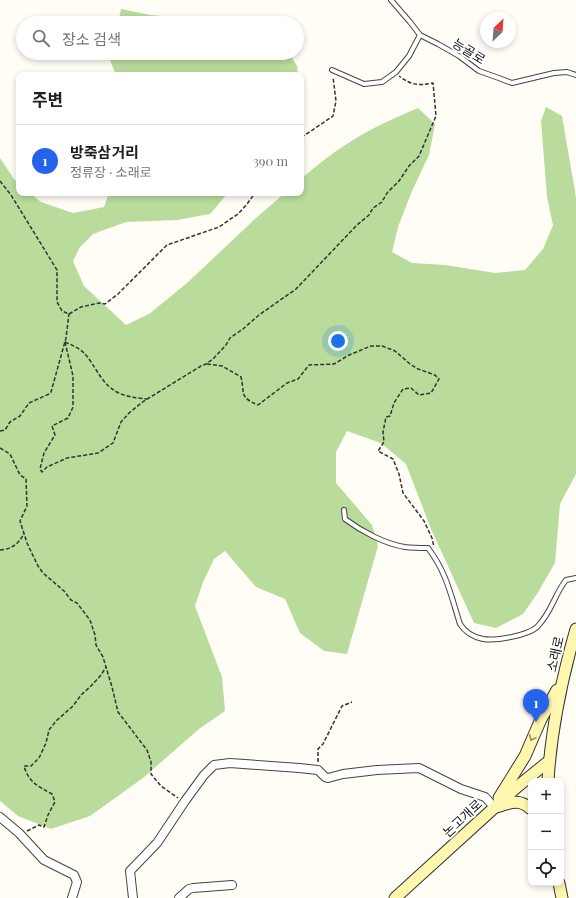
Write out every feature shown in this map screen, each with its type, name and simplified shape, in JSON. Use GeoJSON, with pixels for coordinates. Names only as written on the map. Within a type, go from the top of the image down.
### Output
{"type":"FeatureCollection","features":[{"type":"Feature","properties":{"kind":"main road","name":"소래로"},"geometry":{"type":"LineString","coordinates":[[548,778],[556,710],[576,629]]}},
{"type":"Feature","properties":{"kind":"main road"},"geometry":{"type":"LineString","coordinates":[[494,807],[525,756],[541,719],[564,679]]}},
{"type":"Feature","properties":{"kind":"main road","name":"논고개로"},"geometry":{"type":"LineString","coordinates":[[395,898],[494,807],[549,761]]}},
{"type":"Feature","properties":{"kind":"main road"},"geometry":{"type":"LineString","coordinates":[[494,807],[517,802],[528,806]]}},
{"type":"Feature","properties":{"kind":"main road"},"geometry":{"type":"LineString","coordinates":[[560,886],[562,898]]}},
{"type":"Feature","properties":{"kind":"street"},"geometry":{"type":"LineString","coordinates":[[133,898],[130,871],[157,843],[185,801],[214,765],[230,763],[318,770],[328,778],[343,774],[377,770],[419,768],[460,789],[485,797],[494,807]]}},
{"type":"Feature","properties":{"kind":"street"},"geometry":{"type":"LineString","coordinates":[[0,817],[19,833],[44,860],[74,875],[77,882],[72,898]]}},
{"type":"Feature","properties":{"kind":"street"},"geometry":{"type":"LineString","coordinates":[[179,898],[189,889],[193,888],[232,885]]}},
{"type":"Feature","properties":{"kind":"lane","name":"능골로"},"geometry":{"type":"LineString","coordinates":[[391,0],[420,35],[459,56],[480,70],[512,83],[554,73],[567,72],[576,75]]}},
{"type":"Feature","properties":{"kind":"lane"},"geometry":{"type":"LineString","coordinates":[[332,70],[364,84],[382,82],[396,72],[409,56],[420,35]]}},
{"type":"Feature","properties":{"kind":"lane"},"geometry":{"type":"LineString","coordinates":[[344,510],[344,519],[380,539],[404,547],[428,548],[438,561],[447,580],[460,624],[468,633],[483,639],[522,634],[536,628],[548,613],[560,588],[566,580],[576,578]]}},
{"type":"Feature","properties":{"kind":"path"},"geometry":{"type":"LineString","coordinates":[[304,135],[333,116],[336,101],[332,70]]}},
{"type":"Feature","properties":{"kind":"path"},"geometry":{"type":"LineString","coordinates":[[65,342],[73,376],[72,407],[68,418],[52,426],[55,435],[44,453],[40,469],[42,472],[48,467],[67,458],[98,453],[113,443],[121,422],[130,413],[147,400],[206,364],[226,345],[230,338],[243,329],[258,315],[296,289],[357,225],[369,215],[373,208],[382,202],[387,193],[399,181],[409,166],[419,156],[436,116],[433,83],[423,85],[412,84],[400,77],[396,72]]}},
{"type":"Feature","properties":{"kind":"path"},"geometry":{"type":"LineString","coordinates":[[0,181],[11,194],[57,270],[57,302],[62,311],[68,314]]}},
{"type":"Feature","properties":{"kind":"path"},"geometry":{"type":"LineString","coordinates":[[68,314],[81,307],[105,304],[118,294],[167,245],[219,227],[238,214],[253,196]]}},
{"type":"Feature","properties":{"kind":"path"},"geometry":{"type":"LineString","coordinates":[[0,431],[5,430],[10,422],[20,416],[29,403],[49,394],[65,342],[68,314]]}},
{"type":"Feature","properties":{"kind":"path"},"geometry":{"type":"LineString","coordinates":[[65,342],[75,346],[85,354],[94,368],[111,388],[134,398],[147,400]]}},
{"type":"Feature","properties":{"kind":"path"},"geometry":{"type":"LineString","coordinates":[[206,364],[222,366],[241,377],[244,394],[248,400],[258,405],[287,383],[298,379],[310,365],[334,364],[349,355],[371,346],[382,346],[394,351],[418,369],[435,375],[439,379],[431,392],[419,395],[411,388],[403,388],[394,403],[390,416],[386,417],[383,432],[384,442],[378,451],[393,459],[399,474],[403,493],[424,521],[432,538],[438,561]]}},
{"type":"Feature","properties":{"kind":"path"},"geometry":{"type":"LineString","coordinates":[[0,448],[10,454],[20,475],[26,479],[27,506],[20,521],[27,543],[38,566],[43,573],[64,591],[71,600],[77,603],[90,620],[95,635],[96,645],[103,657],[118,712],[147,750],[151,762],[151,774],[174,797],[185,801]]}},
{"type":"Feature","properties":{"kind":"path"},"geometry":{"type":"LineString","coordinates":[[0,550],[8,550],[18,544],[24,533]]}},
{"type":"Feature","properties":{"kind":"path"},"geometry":{"type":"LineString","coordinates":[[19,833],[32,830],[39,825],[44,827],[55,802],[52,794],[27,777],[24,766],[31,766],[39,758],[52,725],[91,686],[106,667]]}},
{"type":"Feature","properties":{"kind":"path"},"geometry":{"type":"LineString","coordinates":[[318,770],[318,749],[323,744],[342,706],[352,702]]}},
{"type":"Feature","properties":{"kind":"green space"},"geometry":{"type":"Polygon","coordinates":[[[121,9],[162,16],[120,16],[121,9]]]}},
{"type":"Feature","properties":{"kind":"green space"},"geometry":{"type":"Polygon","coordinates":[[[110,60],[293,60],[297,66],[298,72],[115,72],[110,60]]]}},
{"type":"Feature","properties":{"kind":"green space"},"geometry":{"type":"Polygon","coordinates":[[[546,107],[562,116],[576,197],[576,474],[560,504],[555,563],[537,594],[523,614],[496,628],[474,623],[431,529],[406,464],[381,443],[347,431],[336,452],[336,483],[372,525],[378,546],[347,654],[324,651],[300,633],[285,599],[256,587],[225,551],[214,559],[203,582],[195,606],[222,677],[225,711],[199,729],[143,778],[90,816],[51,829],[18,816],[0,801],[0,158],[16,181],[16,196],[34,196],[41,202],[73,213],[104,207],[108,196],[225,196],[210,214],[177,220],[126,222],[93,234],[80,247],[73,261],[84,286],[126,325],[149,314],[187,283],[282,196],[304,196],[304,176],[318,164],[366,132],[418,108],[435,124],[429,155],[412,191],[398,227],[392,252],[412,263],[445,265],[495,273],[525,270],[543,249],[553,225],[547,197],[541,121],[546,107]]]}},
{"type":"Feature","properties":{"kind":"place","name":"방죽삼거리"},"geometry":{"type":"Point","coordinates":[536,722]}}]}
